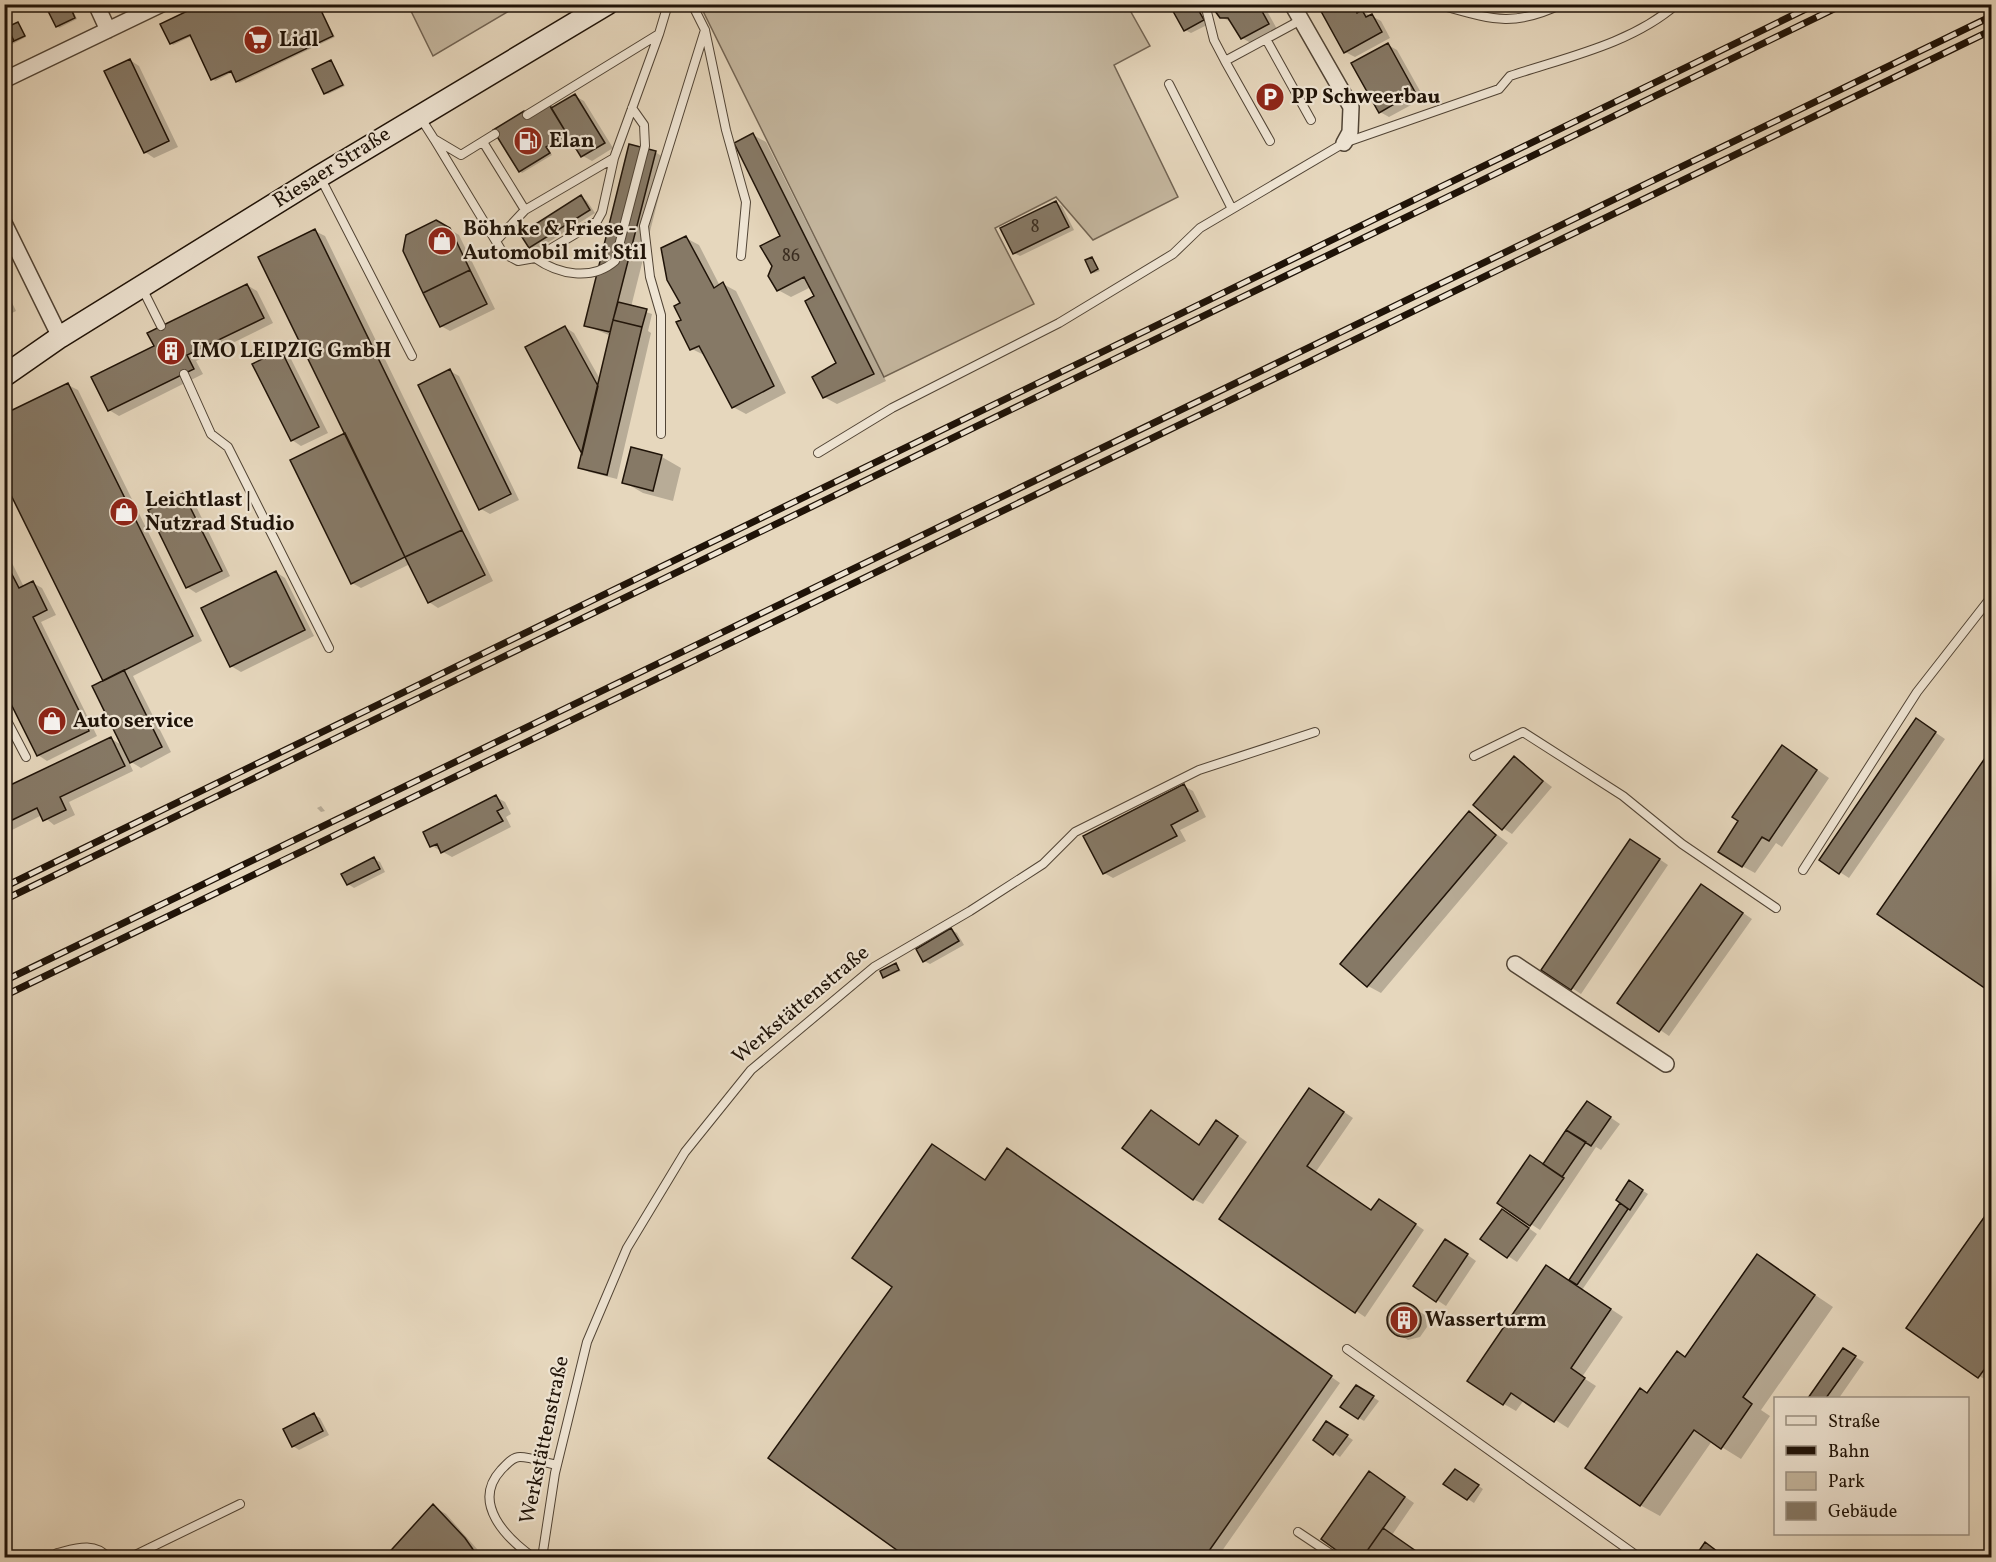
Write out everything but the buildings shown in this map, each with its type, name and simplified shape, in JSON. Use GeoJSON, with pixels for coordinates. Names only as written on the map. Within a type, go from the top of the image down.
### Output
{"type":"FeatureCollection","features":[{"type":"Feature","properties":{"kind":"main road","name":"Riesaer Straße"},"geometry":{"type":"LineString","coordinates":[[4,376],[60,337],[141,286],[607,4]]}},
{"type":"Feature","properties":{"kind":"main road","name":"Riesaer Straße"},"geometry":{"type":"LineString","coordinates":[[4,364],[60,337]]}},
{"type":"Feature","properties":{"kind":"street"},"geometry":{"type":"LineString","coordinates":[[96,4],[108,30]]}},
{"type":"Feature","properties":{"kind":"street"},"geometry":{"type":"LineString","coordinates":[[4,80],[162,4]]}},
{"type":"Feature","properties":{"kind":"street"},"geometry":{"type":"LineString","coordinates":[[1292,4],[1351,107],[1350,132],[1344,144]]}},
{"type":"Feature","properties":{"kind":"street"},"geometry":{"type":"LineString","coordinates":[[4,223],[60,337]]}},
{"type":"Feature","properties":{"kind":"street"},"geometry":{"type":"LineString","coordinates":[[1515,964],[1666,1064]]}},
{"type":"Feature","properties":{"kind":"lane"},"geometry":{"type":"LineString","coordinates":[[419,116],[503,253],[518,261],[535,258],[597,221],[602,212],[614,158],[668,4]]}},
{"type":"Feature","properties":{"kind":"lane"},"geometry":{"type":"LineString","coordinates":[[692,4],[705,30],[726,130],[746,202],[741,256]]}},
{"type":"Feature","properties":{"kind":"lane"},"geometry":{"type":"LineString","coordinates":[[1204,4],[1214,40],[1270,141]]}},
{"type":"Feature","properties":{"kind":"lane"},"geometry":{"type":"LineString","coordinates":[[1436,4],[1494,20],[1514,21],[1542,14],[1562,4]]}},
{"type":"Feature","properties":{"kind":"lane"},"geometry":{"type":"LineString","coordinates":[[818,453],[892,408],[1059,323],[1173,255],[1200,228],[1344,144],[1499,89],[1510,76],[1614,42],[1657,22],[1677,4]]}},
{"type":"Feature","properties":{"kind":"lane"},"geometry":{"type":"LineString","coordinates":[[1225,61],[1301,20]]}},
{"type":"Feature","properties":{"kind":"lane"},"geometry":{"type":"LineString","coordinates":[[661,434],[661,315],[650,277],[644,226],[705,30]]}},
{"type":"Feature","properties":{"kind":"lane"},"geometry":{"type":"LineString","coordinates":[[527,115],[659,34]]}},
{"type":"Feature","properties":{"kind":"lane"},"geometry":{"type":"LineString","coordinates":[[1266,39],[1311,120]]}},
{"type":"Feature","properties":{"kind":"lane"},"geometry":{"type":"LineString","coordinates":[[1169,84],[1232,209]]}},
{"type":"Feature","properties":{"kind":"lane"},"geometry":{"type":"LineString","coordinates":[[535,258],[547,267],[590,275],[603,271],[615,261],[645,146],[644,125],[632,108]]}},
{"type":"Feature","properties":{"kind":"lane"},"geometry":{"type":"LineString","coordinates":[[434,140],[461,155],[495,134]]}},
{"type":"Feature","properties":{"kind":"lane"},"geometry":{"type":"LineString","coordinates":[[483,142],[525,210]]}},
{"type":"Feature","properties":{"kind":"lane"},"geometry":{"type":"LineString","coordinates":[[496,241],[525,210],[614,158]]}},
{"type":"Feature","properties":{"kind":"lane"},"geometry":{"type":"LineString","coordinates":[[320,176],[412,356]]}},
{"type":"Feature","properties":{"kind":"lane"},"geometry":{"type":"LineString","coordinates":[[141,286],[161,326]]}},
{"type":"Feature","properties":{"kind":"lane"},"geometry":{"type":"LineString","coordinates":[[184,374],[211,434],[228,447],[329,648]]}},
{"type":"Feature","properties":{"kind":"lane"},"geometry":{"type":"LineString","coordinates":[[1803,870],[1917,692],[1992,596]]}},
{"type":"Feature","properties":{"kind":"lane"},"geometry":{"type":"LineString","coordinates":[[4,715],[26,757]]}},
{"type":"Feature","properties":{"kind":"lane","name":"Werkstättenstraße"},"geometry":{"type":"LineString","coordinates":[[542,1557],[557,1465],[587,1342],[627,1248],[685,1152],[751,1070],[874,967],[970,911],[1043,864],[1075,832],[1199,770],[1315,732]]}},
{"type":"Feature","properties":{"kind":"lane"},"geometry":{"type":"LineString","coordinates":[[1474,756],[1523,732],[1623,796],[1682,844],[1776,908]]}},
{"type":"Feature","properties":{"kind":"lane"},"geometry":{"type":"LineString","coordinates":[[1347,1349],[1640,1557]]}},
{"type":"Feature","properties":{"kind":"lane"},"geometry":{"type":"LineString","coordinates":[[534,1557],[513,1543],[499,1527],[490,1502],[492,1480],[510,1461],[519,1457],[557,1465]]}},
{"type":"Feature","properties":{"kind":"lane"},"geometry":{"type":"LineString","coordinates":[[129,1557],[240,1504]]}},
{"type":"Feature","properties":{"kind":"lane"},"geometry":{"type":"LineString","coordinates":[[1298,1532],[1337,1557]]}},
{"type":"Feature","properties":{"kind":"lane"},"geometry":{"type":"LineString","coordinates":[[57,1553],[87,1546],[104,1552],[108,1557]]}},
{"type":"Feature","properties":{"kind":"green space"},"geometry":{"type":"Polygon","coordinates":[[[408,5],[519,5],[433,56],[408,5]]]}},
{"type":"Feature","properties":{"kind":"green space"},"geometry":{"type":"Polygon","coordinates":[[[700,5],[1127,5],[1150,46],[1114,65],[1178,197],[1093,240],[1056,197],[995,228],[1034,304],[884,377],[700,5]]]}},
{"type":"Feature","properties":{"kind":"railway"},"geometry":{"type":"LineString","coordinates":[[4,887],[1816,4]]}},
{"type":"Feature","properties":{"kind":"railway"},"geometry":{"type":"LineString","coordinates":[[4,900],[1844,4]]}},
{"type":"Feature","properties":{"kind":"railway"},"geometry":{"type":"LineString","coordinates":[[4,981],[1992,16]]}},
{"type":"Feature","properties":{"kind":"railway"},"geometry":{"type":"LineString","coordinates":[[4,996],[1992,30]]}},
{"type":"Feature","properties":{"kind":"place","name":"Lidl"},"geometry":{"type":"Point","coordinates":[258,40]}},
{"type":"Feature","properties":{"kind":"place","name":"PP Schweerbau"},"geometry":{"type":"Point","coordinates":[1270,97]}},
{"type":"Feature","properties":{"kind":"place","name":"Elan"},"geometry":{"type":"Point","coordinates":[528,141]}},
{"type":"Feature","properties":{"kind":"place","name":"Böhnke & Friese - Automobil mit Stil"},"geometry":{"type":"Point","coordinates":[442,241]}},
{"type":"Feature","properties":{"kind":"place","name":"IMO LEIPZIG GmbH"},"geometry":{"type":"Point","coordinates":[171,351]}},
{"type":"Feature","properties":{"kind":"place","name":"Leichtlast | Nutzrad Studio"},"geometry":{"type":"Point","coordinates":[124,512]}},
{"type":"Feature","properties":{"kind":"place","name":"Auto service"},"geometry":{"type":"Point","coordinates":[52,721]}},
{"type":"Feature","properties":{"kind":"place","name":"Wasserturm"},"geometry":{"type":"Point","coordinates":[1404,1320]}}]}
